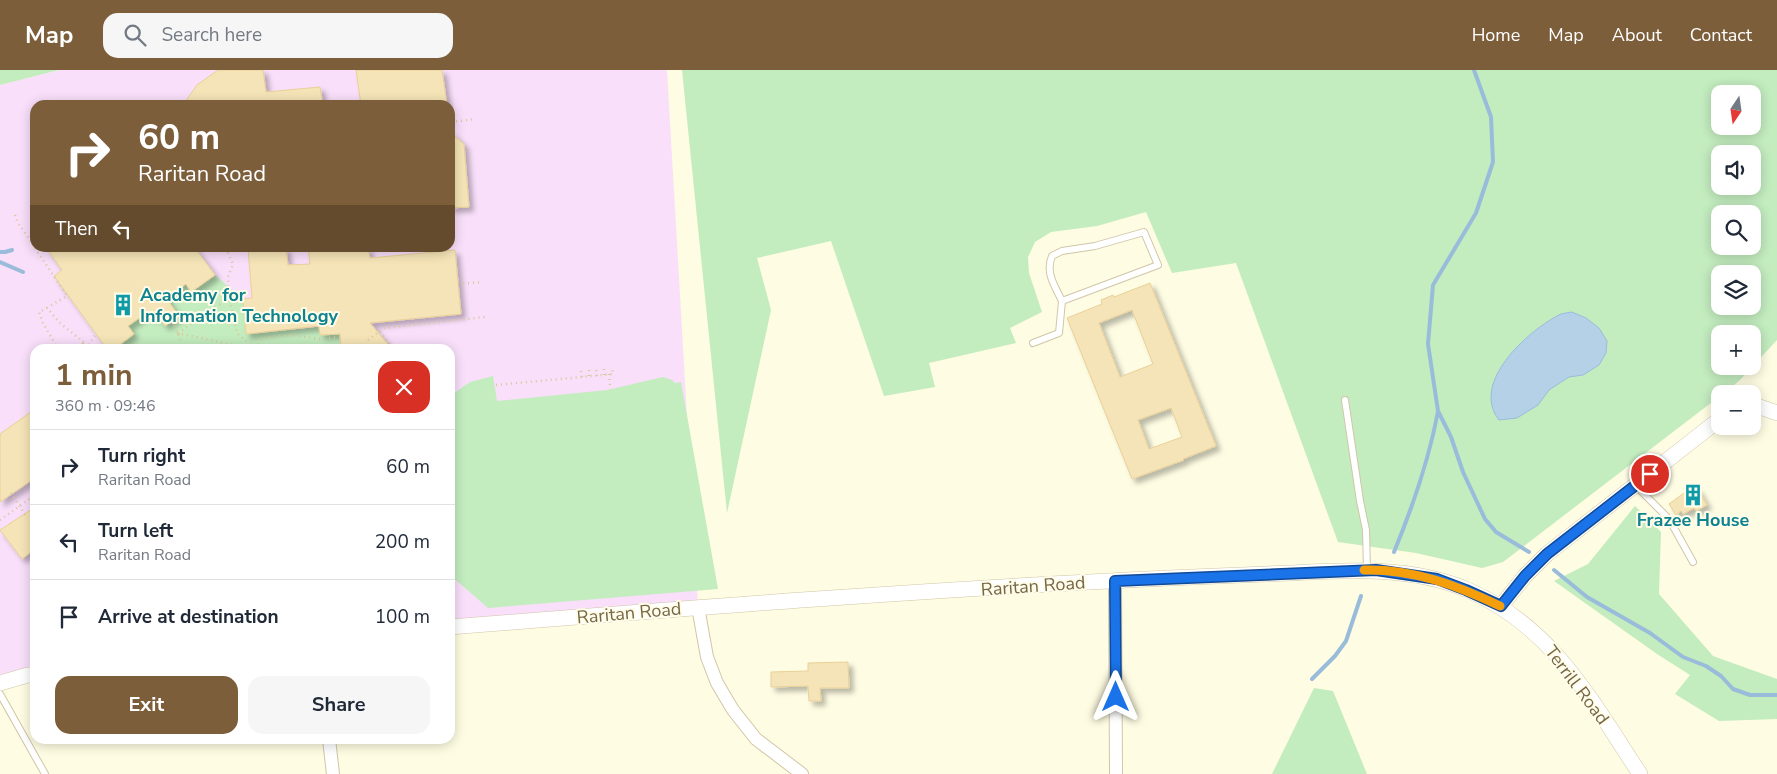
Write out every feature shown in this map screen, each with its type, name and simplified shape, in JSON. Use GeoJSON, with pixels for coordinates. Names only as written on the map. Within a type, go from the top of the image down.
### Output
{"type":"FeatureCollection","features":[{"type":"Feature","properties":{"kind":"street"},"geometry":{"type":"LineString","coordinates":[[1761,407],[1777,413]]}},
{"type":"Feature","properties":{"kind":"street"},"geometry":{"type":"LineString","coordinates":[[1501,606],[1525,576],[1547,554],[1711,427]]}},
{"type":"Feature","properties":{"kind":"street","name":"Raritan Road"},"geometry":{"type":"LineString","coordinates":[[455,628],[698,608],[1115,581],[1367,570],[1437,579],[1501,606]]}},
{"type":"Feature","properties":{"kind":"street"},"geometry":{"type":"LineString","coordinates":[[1115,581],[1116,774]]}},
{"type":"Feature","properties":{"kind":"street","name":"Terrill Road"},"geometry":{"type":"LineString","coordinates":[[1501,606],[1519,619],[1552,649],[1577,680],[1640,774]]}},
{"type":"Feature","properties":{"kind":"street"},"geometry":{"type":"LineString","coordinates":[[698,608],[708,656],[717,683],[733,710],[756,739],[802,774]]}},
{"type":"Feature","properties":{"kind":"street"},"geometry":{"type":"LineString","coordinates":[[0,683],[30,675]]}},
{"type":"Feature","properties":{"kind":"street"},"geometry":{"type":"LineString","coordinates":[[330,744],[333,774]]}},
{"type":"Feature","properties":{"kind":"lane"},"geometry":{"type":"LineString","coordinates":[[1033,343],[1059,332],[1062,301],[1049,272],[1052,256],[1062,251],[1095,246],[1144,232],[1158,265],[1062,301]]}},
{"type":"Feature","properties":{"kind":"lane"},"geometry":{"type":"LineString","coordinates":[[1345,400],[1366,530],[1367,570]]}},
{"type":"Feature","properties":{"kind":"lane"},"geometry":{"type":"LineString","coordinates":[[1636,486],[1670,519],[1693,562]]}},
{"type":"Feature","properties":{"kind":"lane"},"geometry":{"type":"LineString","coordinates":[[0,694],[45,774]]}},
{"type":"Feature","properties":{"kind":"path"},"geometry":{"type":"LineString","coordinates":[[455,122],[475,119]]}},
{"type":"Feature","properties":{"kind":"path"},"geometry":{"type":"LineString","coordinates":[[15,215],[18,223],[30,240]]}},
{"type":"Feature","properties":{"kind":"path"},"geometry":{"type":"LineString","coordinates":[[38,252],[67,296],[39,312],[55,344]]}},
{"type":"Feature","properties":{"kind":"path"},"geometry":{"type":"LineString","coordinates":[[228,252],[233,264],[228,277],[229,298],[237,333],[249,344]]}},
{"type":"Feature","properties":{"kind":"path"},"geometry":{"type":"LineString","coordinates":[[458,284],[483,282]]}},
{"type":"Feature","properties":{"kind":"path"},"geometry":{"type":"LineString","coordinates":[[177,333],[229,298]]}},
{"type":"Feature","properties":{"kind":"path"},"geometry":{"type":"LineString","coordinates":[[47,308],[60,323],[86,344]]}},
{"type":"Feature","properties":{"kind":"path"},"geometry":{"type":"LineString","coordinates":[[368,340],[384,328],[485,317]]}},
{"type":"Feature","properties":{"kind":"path"},"geometry":{"type":"LineString","coordinates":[[172,321],[180,338],[180,344]]}},
{"type":"Feature","properties":{"kind":"path"},"geometry":{"type":"LineString","coordinates":[[379,332],[390,344]]}},
{"type":"Feature","properties":{"kind":"path"},"geometry":{"type":"LineString","coordinates":[[177,333],[230,344]]}},
{"type":"Feature","properties":{"kind":"path"},"geometry":{"type":"LineString","coordinates":[[89,344],[96,334]]}},
{"type":"Feature","properties":{"kind":"path"},"geometry":{"type":"LineString","coordinates":[[258,344],[262,338],[293,335],[320,339],[340,336]]}},
{"type":"Feature","properties":{"kind":"path"},"geometry":{"type":"LineString","coordinates":[[496,385],[613,374],[612,368]]}},
{"type":"Feature","properties":{"kind":"path"},"geometry":{"type":"LineString","coordinates":[[604,369],[604,375]]}},
{"type":"Feature","properties":{"kind":"path"},"geometry":{"type":"LineString","coordinates":[[589,370],[589,376]]}},
{"type":"Feature","properties":{"kind":"path"},"geometry":{"type":"LineString","coordinates":[[596,370],[596,376]]}},
{"type":"Feature","properties":{"kind":"path"},"geometry":{"type":"LineString","coordinates":[[581,371],[582,377]]}},
{"type":"Feature","properties":{"kind":"path"},"geometry":{"type":"LineString","coordinates":[[609,374],[610,386]]}},
{"type":"Feature","properties":{"kind":"path"},"geometry":{"type":"LineString","coordinates":[[11,493],[26,516]]}},
{"type":"Feature","properties":{"kind":"path"},"geometry":{"type":"LineString","coordinates":[[0,520],[30,499]]}},
{"type":"Feature","properties":{"kind":"shaded area"},"geometry":{"type":"Polygon","coordinates":[[[59,70],[667,70],[698,607],[455,627],[455,344],[30,344],[30,676],[0,686],[0,85],[59,70]]]}},
{"type":"Feature","properties":{"kind":"green space"},"geometry":{"type":"Polygon","coordinates":[[[0,70],[59,70],[0,85],[0,70]]]}},
{"type":"Feature","properties":{"kind":"green space"},"geometry":{"type":"Polygon","coordinates":[[[682,70],[1777,70],[1777,340],[1761,357],[1761,325],[1711,325],[1711,375],[1745,375],[1740,380],[1734,385],[1711,385],[1711,403],[1503,562],[1482,568],[1416,553],[1338,542],[1236,263],[1172,273],[1146,212],[1097,226],[1051,232],[1035,242],[1028,257],[1029,273],[1042,312],[1010,328],[1016,343],[929,363],[935,387],[884,396],[831,241],[757,258],[771,310],[727,513],[682,70]]]}},
{"type":"Feature","properties":{"kind":"green space"},"geometry":{"type":"Polygon","coordinates":[[[215,275],[243,299],[246,334],[319,327],[320,335],[340,334],[341,344],[121,344],[134,334],[128,326],[148,312],[152,318],[157,315],[179,316],[166,298],[186,284],[192,292],[215,275]]]}},
{"type":"Feature","properties":{"kind":"green space"},"geometry":{"type":"Polygon","coordinates":[[[493,376],[497,401],[607,390],[663,377],[675,383],[681,382],[718,589],[488,608],[455,579],[455,392],[470,382],[493,376]]]}},
{"type":"Feature","properties":{"kind":"green space"},"geometry":{"type":"Polygon","coordinates":[[[1635,506],[1661,532],[1659,594],[1713,656],[1777,679],[1777,719],[1719,721],[1675,694],[1690,675],[1554,581],[1588,564],[1635,506]]]}},
{"type":"Feature","properties":{"kind":"green space"},"geometry":{"type":"Polygon","coordinates":[[[1314,688],[1333,691],[1367,774],[1272,774],[1314,688]]]}},
{"type":"Feature","properties":{"kind":"water"},"geometry":{"type":"Polygon","coordinates":[[[1572,312],[1586,318],[1599,328],[1607,341],[1606,353],[1599,365],[1583,375],[1569,377],[1549,390],[1538,405],[1517,418],[1499,420],[1492,406],[1492,390],[1497,375],[1506,360],[1531,334],[1560,314],[1572,312]]]}},
{"type":"Feature","properties":{"kind":"building"},"geometry":{"type":"Polygon","coordinates":[[[218,70],[263,70],[266,92],[320,87],[322,100],[186,100],[197,85],[218,70]]]}},
{"type":"Feature","properties":{"kind":"building"},"geometry":{"type":"Polygon","coordinates":[[[356,70],[442,70],[446,100],[360,100],[356,70]]]}},
{"type":"Feature","properties":{"kind":"building"},"geometry":{"type":"Polygon","coordinates":[[[455,136],[464,144],[469,207],[455,208],[455,136]]]}},
{"type":"Feature","properties":{"kind":"building"},"geometry":{"type":"Polygon","coordinates":[[[455,250],[461,314],[370,323],[388,344],[341,344],[340,334],[320,335],[319,326],[246,334],[243,299],[252,298],[248,252],[286,252],[288,265],[310,264],[308,252],[369,252],[370,258],[455,252],[455,250]]]}},
{"type":"Feature","properties":{"kind":"building","name":"Academy for Information Technology"},"geometry":{"type":"Polygon","coordinates":[[[49,252],[198,252],[215,275],[191,292],[186,284],[166,298],[179,316],[165,326],[157,315],[152,318],[148,312],[128,326],[134,334],[121,344],[103,344],[54,276],[62,270],[49,252]]]}},
{"type":"Feature","properties":{"kind":"building"},"geometry":{"type":"Polygon","coordinates":[[[1150,283],[1216,446],[1132,479],[1067,318],[1102,304],[1101,300],[1113,295],[1114,297],[1150,283]],[[1132,310],[1099,323],[1120,377],[1153,364],[1132,310]],[[1171,408],[1138,420],[1149,449],[1182,437],[1171,408]]]}},
{"type":"Feature","properties":{"kind":"building"},"geometry":{"type":"Polygon","coordinates":[[[30,413],[30,481],[0,502],[0,434],[30,413]]]}},
{"type":"Feature","properties":{"kind":"building","name":"Frazee House"},"geometry":{"type":"Polygon","coordinates":[[[1697,488],[1707,505],[1696,511],[1694,508],[1683,514],[1681,511],[1676,515],[1669,504],[1688,490],[1690,492],[1697,488]]]}},
{"type":"Feature","properties":{"kind":"building"},"geometry":{"type":"Polygon","coordinates":[[[30,510],[30,553],[22,559],[0,530],[30,510]]]}},
{"type":"Feature","properties":{"kind":"building"},"geometry":{"type":"Polygon","coordinates":[[[848,662],[849,688],[820,688],[821,701],[809,701],[808,686],[771,687],[771,672],[808,671],[808,663],[848,662]]]}},
{"type":"Feature","properties":{"kind":"waterway"},"geometry":{"type":"LineString","coordinates":[[1474,70],[1491,117],[1493,162],[1476,213],[1433,285],[1428,344],[1438,411],[1451,437],[1463,472],[1485,519],[1496,532],[1529,552]]}},
{"type":"Feature","properties":{"kind":"waterway"},"geometry":{"type":"LineString","coordinates":[[0,252],[12,250]]}},
{"type":"Feature","properties":{"kind":"waterway"},"geometry":{"type":"LineString","coordinates":[[0,262],[23,272]]}},
{"type":"Feature","properties":{"kind":"waterway"},"geometry":{"type":"LineString","coordinates":[[1394,552],[1420,483],[1438,411]]}},
{"type":"Feature","properties":{"kind":"waterway"},"geometry":{"type":"LineString","coordinates":[[1554,570],[1587,597],[1650,633],[1683,657],[1706,666],[1721,676],[1733,689],[1750,695],[1777,695]]}},
{"type":"Feature","properties":{"kind":"waterway"},"geometry":{"type":"LineString","coordinates":[[1312,679],[1335,656],[1346,641],[1361,596]]}},
{"type":"Feature","properties":{"kind":"slow traffic"},"geometry":{"type":"LineString","coordinates":[[1364,570],[1437,579],[1500,606]]}},
{"type":"Feature","properties":{"kind":"place","name":"Academy for Information Technology"},"geometry":{"type":"Point","coordinates":[123,305]}},
{"type":"Feature","properties":{"kind":"place","name":"Frazee House"},"geometry":{"type":"Point","coordinates":[1693,495]}},
{"type":"Feature","properties":{"kind":"route"},"geometry":{"type":"LineString","coordinates":[[1116,697],[1115,581],[1376,570],[1437,579],[1501,606],[1525,576],[1547,554],[1650,474]]}}]}
